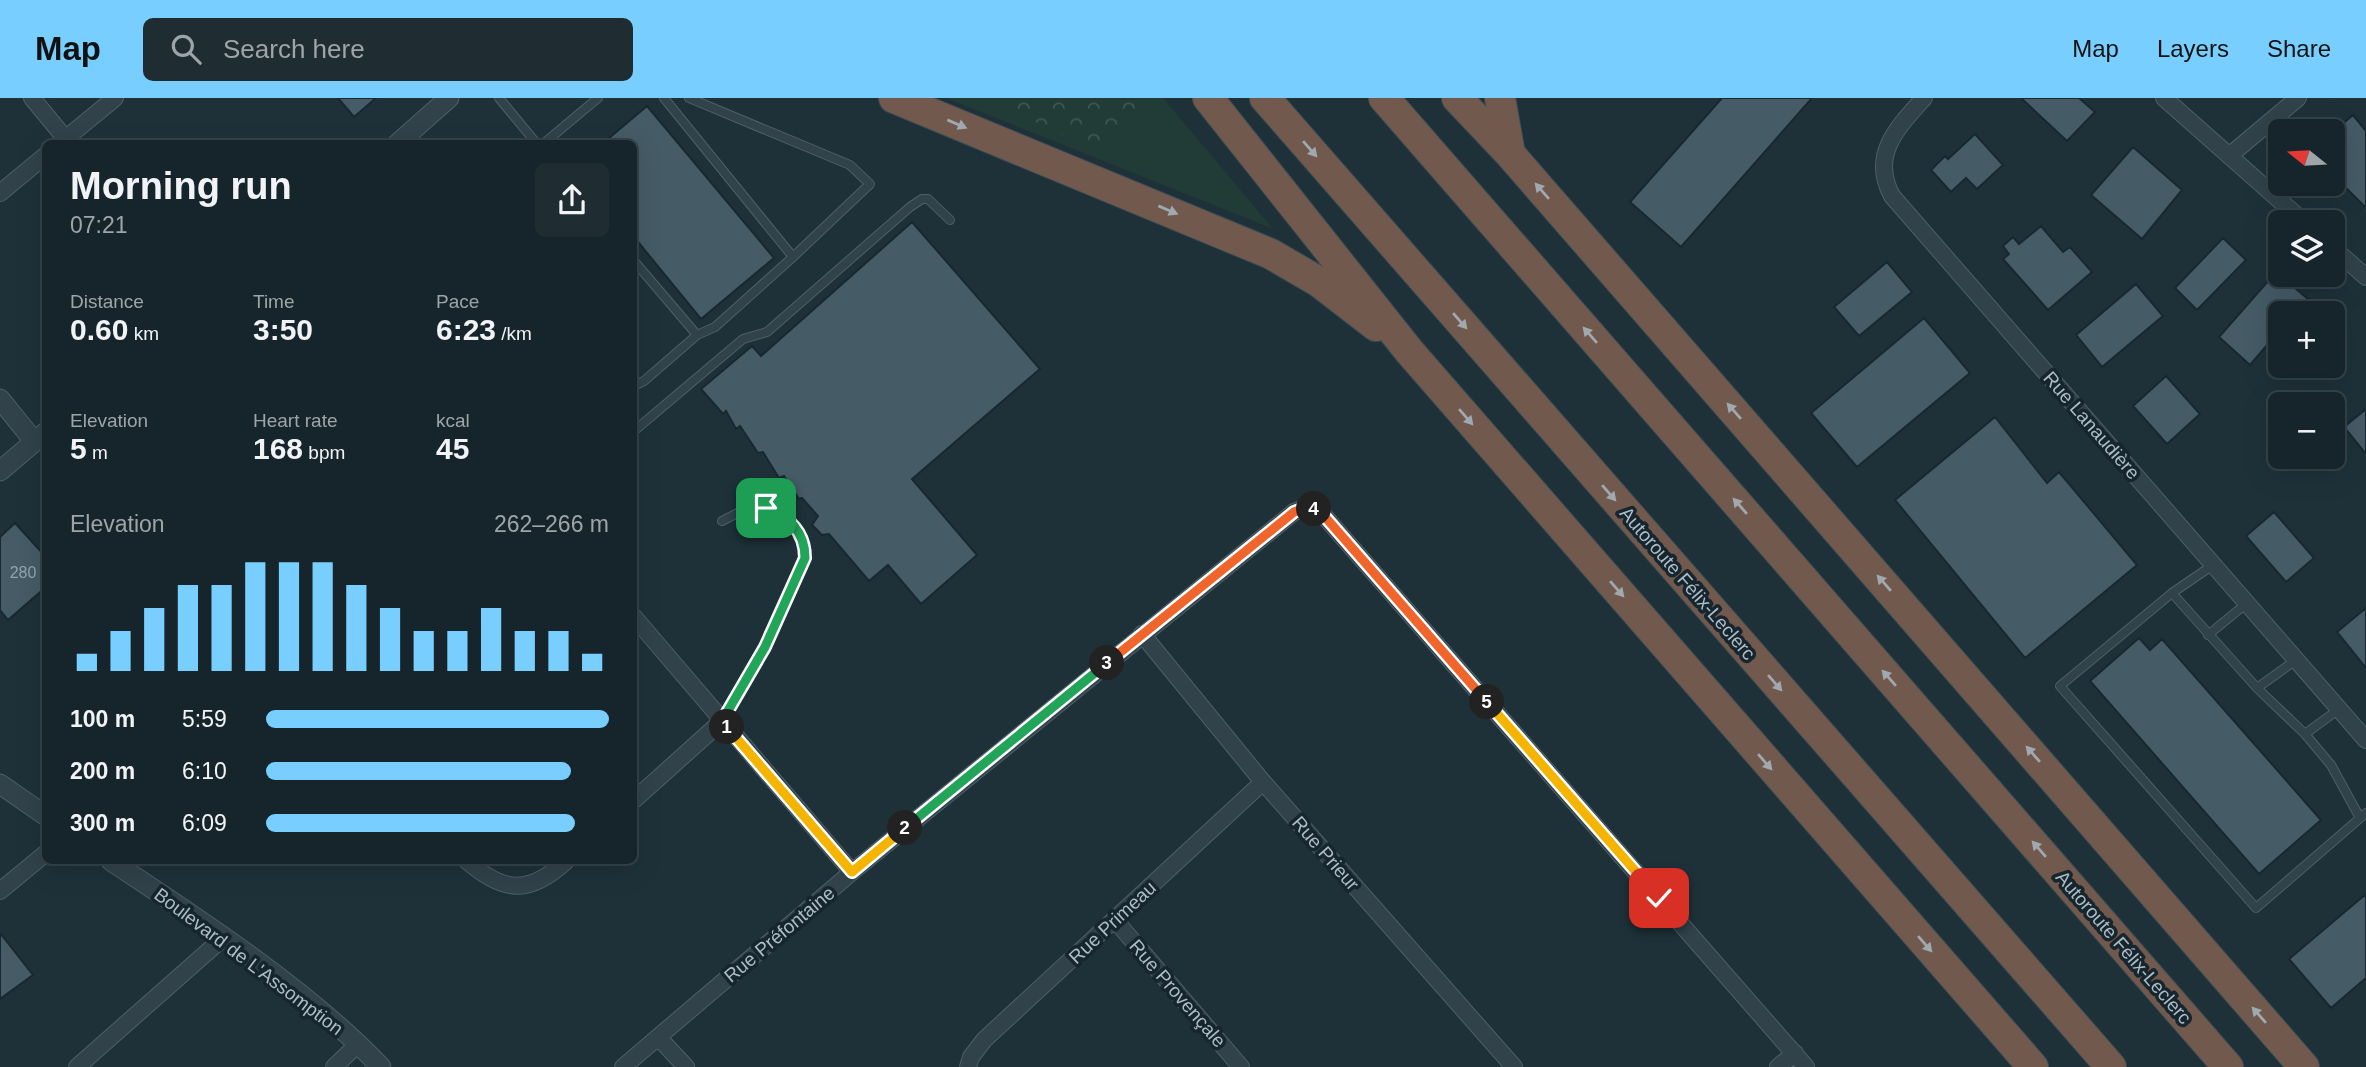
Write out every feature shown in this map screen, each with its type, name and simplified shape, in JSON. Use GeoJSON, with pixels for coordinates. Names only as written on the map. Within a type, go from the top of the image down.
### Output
{"type":"FeatureCollection","features":[{"type":"Feature","properties":{"kind":"highway"},"geometry":{"type":"LineString","coordinates":[[894,98],[1271,254],[1319,282],[1409,351]]}},
{"type":"Feature","properties":{"kind":"highway"},"geometry":{"type":"LineString","coordinates":[[1208,98],[1409,351],[2033,1067]]}},
{"type":"Feature","properties":{"kind":"highway","name":"Autoroute Félix-Leclerc"},"geometry":{"type":"LineString","coordinates":[[1265,98],[2110,1067]]}},
{"type":"Feature","properties":{"kind":"highway","name":"Autoroute Félix-Leclerc"},"geometry":{"type":"LineString","coordinates":[[1384,98],[2228,1067]]}},
{"type":"Feature","properties":{"kind":"highway"},"geometry":{"type":"LineString","coordinates":[[1457,98],[1510,154],[2304,1067]]}},
{"type":"Feature","properties":{"kind":"highway"},"geometry":{"type":"LineString","coordinates":[[1500,98],[1510,154]]}},
{"type":"Feature","properties":{"kind":"street"},"geometry":{"type":"LineString","coordinates":[[32,98],[61,140]]}},
{"type":"Feature","properties":{"kind":"street"},"geometry":{"type":"LineString","coordinates":[[63,140],[115,98]]}},
{"type":"Feature","properties":{"kind":"street"},"geometry":{"type":"LineString","coordinates":[[409,140],[449,98]]}},
{"type":"Feature","properties":{"kind":"street","name":"Rue Lanaudière"},"geometry":{"type":"LineString","coordinates":[[1924,98],[1893,133],[1885,153],[1882,166],[1892,196],[2366,740]]}},
{"type":"Feature","properties":{"kind":"street"},"geometry":{"type":"LineString","coordinates":[[2164,98],[2290,210]]}},
{"type":"Feature","properties":{"kind":"street"},"geometry":{"type":"LineString","coordinates":[[2229,156],[2298,98]]}},
{"type":"Feature","properties":{"kind":"street"},"geometry":{"type":"LineString","coordinates":[[0,193],[42,158]]}},
{"type":"Feature","properties":{"kind":"street"},"geometry":{"type":"LineString","coordinates":[[2345,259],[2366,277]]}},
{"type":"Feature","properties":{"kind":"street"},"geometry":{"type":"LineString","coordinates":[[0,399],[40,436],[0,471]]}},
{"type":"Feature","properties":{"kind":"street","name":"Rue Préfontaine"},"geometry":{"type":"LineString","coordinates":[[623,1067],[852,872],[1142,634],[1294,512],[1307,507],[1319,510],[1794,1053]]}},
{"type":"Feature","properties":{"kind":"street"},"geometry":{"type":"LineString","coordinates":[[637,621],[852,872]]}},
{"type":"Feature","properties":{"kind":"street","name":"Rue Prieur"},"geometry":{"type":"LineString","coordinates":[[1142,634],[1263,782],[1514,1067]]}},
{"type":"Feature","properties":{"kind":"street"},"geometry":{"type":"LineString","coordinates":[[637,797],[722,721]]}},
{"type":"Feature","properties":{"kind":"street","name":"Rue Primeau"},"geometry":{"type":"LineString","coordinates":[[968,1067],[971,1057],[984,1040],[1263,782]]}},
{"type":"Feature","properties":{"kind":"street"},"geometry":{"type":"LineString","coordinates":[[0,784],[42,813]]}},
{"type":"Feature","properties":{"kind":"street"},"geometry":{"type":"LineString","coordinates":[[0,891],[42,856]]}},
{"type":"Feature","properties":{"kind":"street","name":"Boulevard de L'Assomption"},"geometry":{"type":"LineString","coordinates":[[115,864],[222,939],[359,1043],[381,1067]]}},
{"type":"Feature","properties":{"kind":"street"},"geometry":{"type":"LineString","coordinates":[[470,864],[488,879],[504,886],[531,885],[546,879],[563,864]]}},
{"type":"Feature","properties":{"kind":"street","name":"Rue Provençale"},"geometry":{"type":"LineString","coordinates":[[1114,919],[1241,1067]]}},
{"type":"Feature","properties":{"kind":"street"},"geometry":{"type":"LineString","coordinates":[[77,1067],[222,939]]}},
{"type":"Feature","properties":{"kind":"street"},"geometry":{"type":"LineString","coordinates":[[658,1037],[686,1067]]}},
{"type":"Feature","properties":{"kind":"street"},"geometry":{"type":"LineString","coordinates":[[334,1067],[359,1043]]}},
{"type":"Feature","properties":{"kind":"street"},"geometry":{"type":"LineString","coordinates":[[1778,1067],[1794,1053],[1806,1067]]}},
{"type":"Feature","properties":{"kind":"lane"},"geometry":{"type":"LineString","coordinates":[[499,98],[534,140]]}},
{"type":"Feature","properties":{"kind":"lane"},"geometry":{"type":"LineString","coordinates":[[548,140],[597,98]]}},
{"type":"Feature","properties":{"kind":"lane"},"geometry":{"type":"LineString","coordinates":[[664,98],[793,257]]}},
{"type":"Feature","properties":{"kind":"lane"},"geometry":{"type":"LineString","coordinates":[[637,384],[697,335],[715,327],[870,184],[850,165],[689,98]]}},
{"type":"Feature","properties":{"kind":"lane"},"geometry":{"type":"LineString","coordinates":[[637,428],[743,339],[767,332],[910,207],[928,199],[950,220]]}},
{"type":"Feature","properties":{"kind":"lane"},"geometry":{"type":"LineString","coordinates":[[637,265],[697,335]]}},
{"type":"Feature","properties":{"kind":"lane"},"geometry":{"type":"LineString","coordinates":[[722,521],[753,505],[778,513],[797,528],[805,546],[805,558],[765,647],[722,721]]}},
{"type":"Feature","properties":{"kind":"lane"},"geometry":{"type":"LineString","coordinates":[[2172,593],[2257,688],[2305,734],[2331,765],[2363,816],[2256,908],[2060,686],[2172,593],[2213,565]]}},
{"type":"Feature","properties":{"kind":"lane"},"geometry":{"type":"LineString","coordinates":[[2208,635],[2247,603]]}},
{"type":"Feature","properties":{"kind":"lane"},"geometry":{"type":"LineString","coordinates":[[2257,688],[2296,660]]}},
{"type":"Feature","properties":{"kind":"lane"},"geometry":{"type":"LineString","coordinates":[[2305,734],[2339,709]]}},
{"type":"Feature","properties":{"kind":"green space"},"geometry":{"type":"Polygon","coordinates":[[[946,98],[986,98],[1099,152],[1139,118],[1139,98],[1163,98],[1273,229],[946,98]]]}},
{"type":"Feature","properties":{"kind":"green space"},"geometry":{"type":"Polygon","coordinates":[[[986,98],[1139,98],[1139,118],[1099,153],[986,98]]]}},
{"type":"Feature","properties":{"kind":"building"},"geometry":{"type":"Polygon","coordinates":[[[338,98],[376,98],[354,117],[338,98]]]}},
{"type":"Feature","properties":{"kind":"building"},"geometry":{"type":"Polygon","coordinates":[[[1722,98],[1812,98],[1681,247],[1630,202],[1722,98]]]}},
{"type":"Feature","properties":{"kind":"building"},"geometry":{"type":"Polygon","coordinates":[[[2021,98],[2079,98],[2095,112],[2067,141],[2021,98]]]}},
{"type":"Feature","properties":{"kind":"building"},"geometry":{"type":"Polygon","coordinates":[[[647,106],[774,258],[701,319],[637,241],[637,140],[607,140],[647,106]]]}},
{"type":"Feature","properties":{"kind":"building"},"geometry":{"type":"Polygon","coordinates":[[[2353,115],[2366,131],[2366,208],[2345,187],[2345,122],[2353,115]]]}},
{"type":"Feature","properties":{"kind":"building"},"geometry":{"type":"Polygon","coordinates":[[[1975,134],[2003,165],[1977,189],[1966,178],[1951,192],[1931,170],[1945,156],[1948,159],[1975,134]]]}},
{"type":"Feature","properties":{"kind":"building"},"geometry":{"type":"Polygon","coordinates":[[[2133,147],[2182,190],[2142,239],[2091,195],[2133,147]]]}},
{"type":"Feature","properties":{"kind":"building"},"geometry":{"type":"Polygon","coordinates":[[[912,222],[1040,369],[912,479],[977,555],[921,604],[888,565],[869,581],[829,534],[822,535],[812,525],[818,516],[802,498],[799,499],[784,476],[779,478],[763,452],[758,453],[740,426],[736,429],[726,411],[723,414],[701,389],[752,346],[761,356],[912,222]]]}},
{"type":"Feature","properties":{"kind":"building"},"geometry":{"type":"Polygon","coordinates":[[[2041,226],[2063,252],[2070,247],[2092,272],[2048,310],[2003,259],[2009,254],[2003,246],[2013,237],[2019,244],[2041,226]]]}},
{"type":"Feature","properties":{"kind":"building"},"geometry":{"type":"Polygon","coordinates":[[[2223,238],[2246,260],[2197,310],[2175,288],[2223,238]]]}},
{"type":"Feature","properties":{"kind":"building"},"geometry":{"type":"Polygon","coordinates":[[[1887,262],[1912,292],[1859,336],[1834,307],[1887,262]]]}},
{"type":"Feature","properties":{"kind":"building"},"geometry":{"type":"Polygon","coordinates":[[[2268,281],[2268,287],[2294,287],[2308,299],[2268,301],[2268,344],[2250,365],[2219,337],[2268,281]]]}},
{"type":"Feature","properties":{"kind":"building"},"geometry":{"type":"Polygon","coordinates":[[[2136,284],[2163,316],[2102,367],[2076,335],[2136,284]]]}},
{"type":"Feature","properties":{"kind":"building"},"geometry":{"type":"Polygon","coordinates":[[[1924,318],[1970,373],[1857,467],[1811,413],[1924,318]]]}},
{"type":"Feature","properties":{"kind":"building"},"geometry":{"type":"Polygon","coordinates":[[[2166,376],[2200,414],[2167,444],[2133,406],[2166,376]]]}},
{"type":"Feature","properties":{"kind":"building"},"geometry":{"type":"Polygon","coordinates":[[[2366,409],[2366,454],[2345,428],[2366,409]]]}},
{"type":"Feature","properties":{"kind":"building"},"geometry":{"type":"Polygon","coordinates":[[[1995,417],[2047,483],[2059,472],[2137,565],[2025,658],[1895,500],[1995,417]]]}},
{"type":"Feature","properties":{"kind":"building"},"geometry":{"type":"Polygon","coordinates":[[[2274,512],[2314,558],[2286,582],[2246,536],[2274,512]]]}},
{"type":"Feature","properties":{"kind":"building"},"geometry":{"type":"Polygon","coordinates":[[[15,523],[42,553],[42,590],[8,620],[0,610],[0,537],[15,523]]]}},
{"type":"Feature","properties":{"kind":"building"},"geometry":{"type":"Polygon","coordinates":[[[2366,608],[2366,668],[2337,632],[2366,608]]]}},
{"type":"Feature","properties":{"kind":"building"},"geometry":{"type":"Polygon","coordinates":[[[2139,638],[2150,650],[2162,639],[2321,820],[2259,874],[2090,681],[2139,638]]]}},
{"type":"Feature","properties":{"kind":"building"},"geometry":{"type":"Polygon","coordinates":[[[2366,894],[2366,978],[2331,1008],[2289,959],[2366,894]]]}},
{"type":"Feature","properties":{"kind":"building"},"geometry":{"type":"Polygon","coordinates":[[[0,933],[33,975],[0,999],[0,933]]]}},
{"type":"Feature","properties":{"kind":"route"},"geometry":{"type":"LineString","coordinates":[[766,508],[788,519],[797,528],[805,546],[805,558],[765,647],[722,721],[852,872],[1294,512],[1307,507],[1319,510],[1659,898]]}}]}
